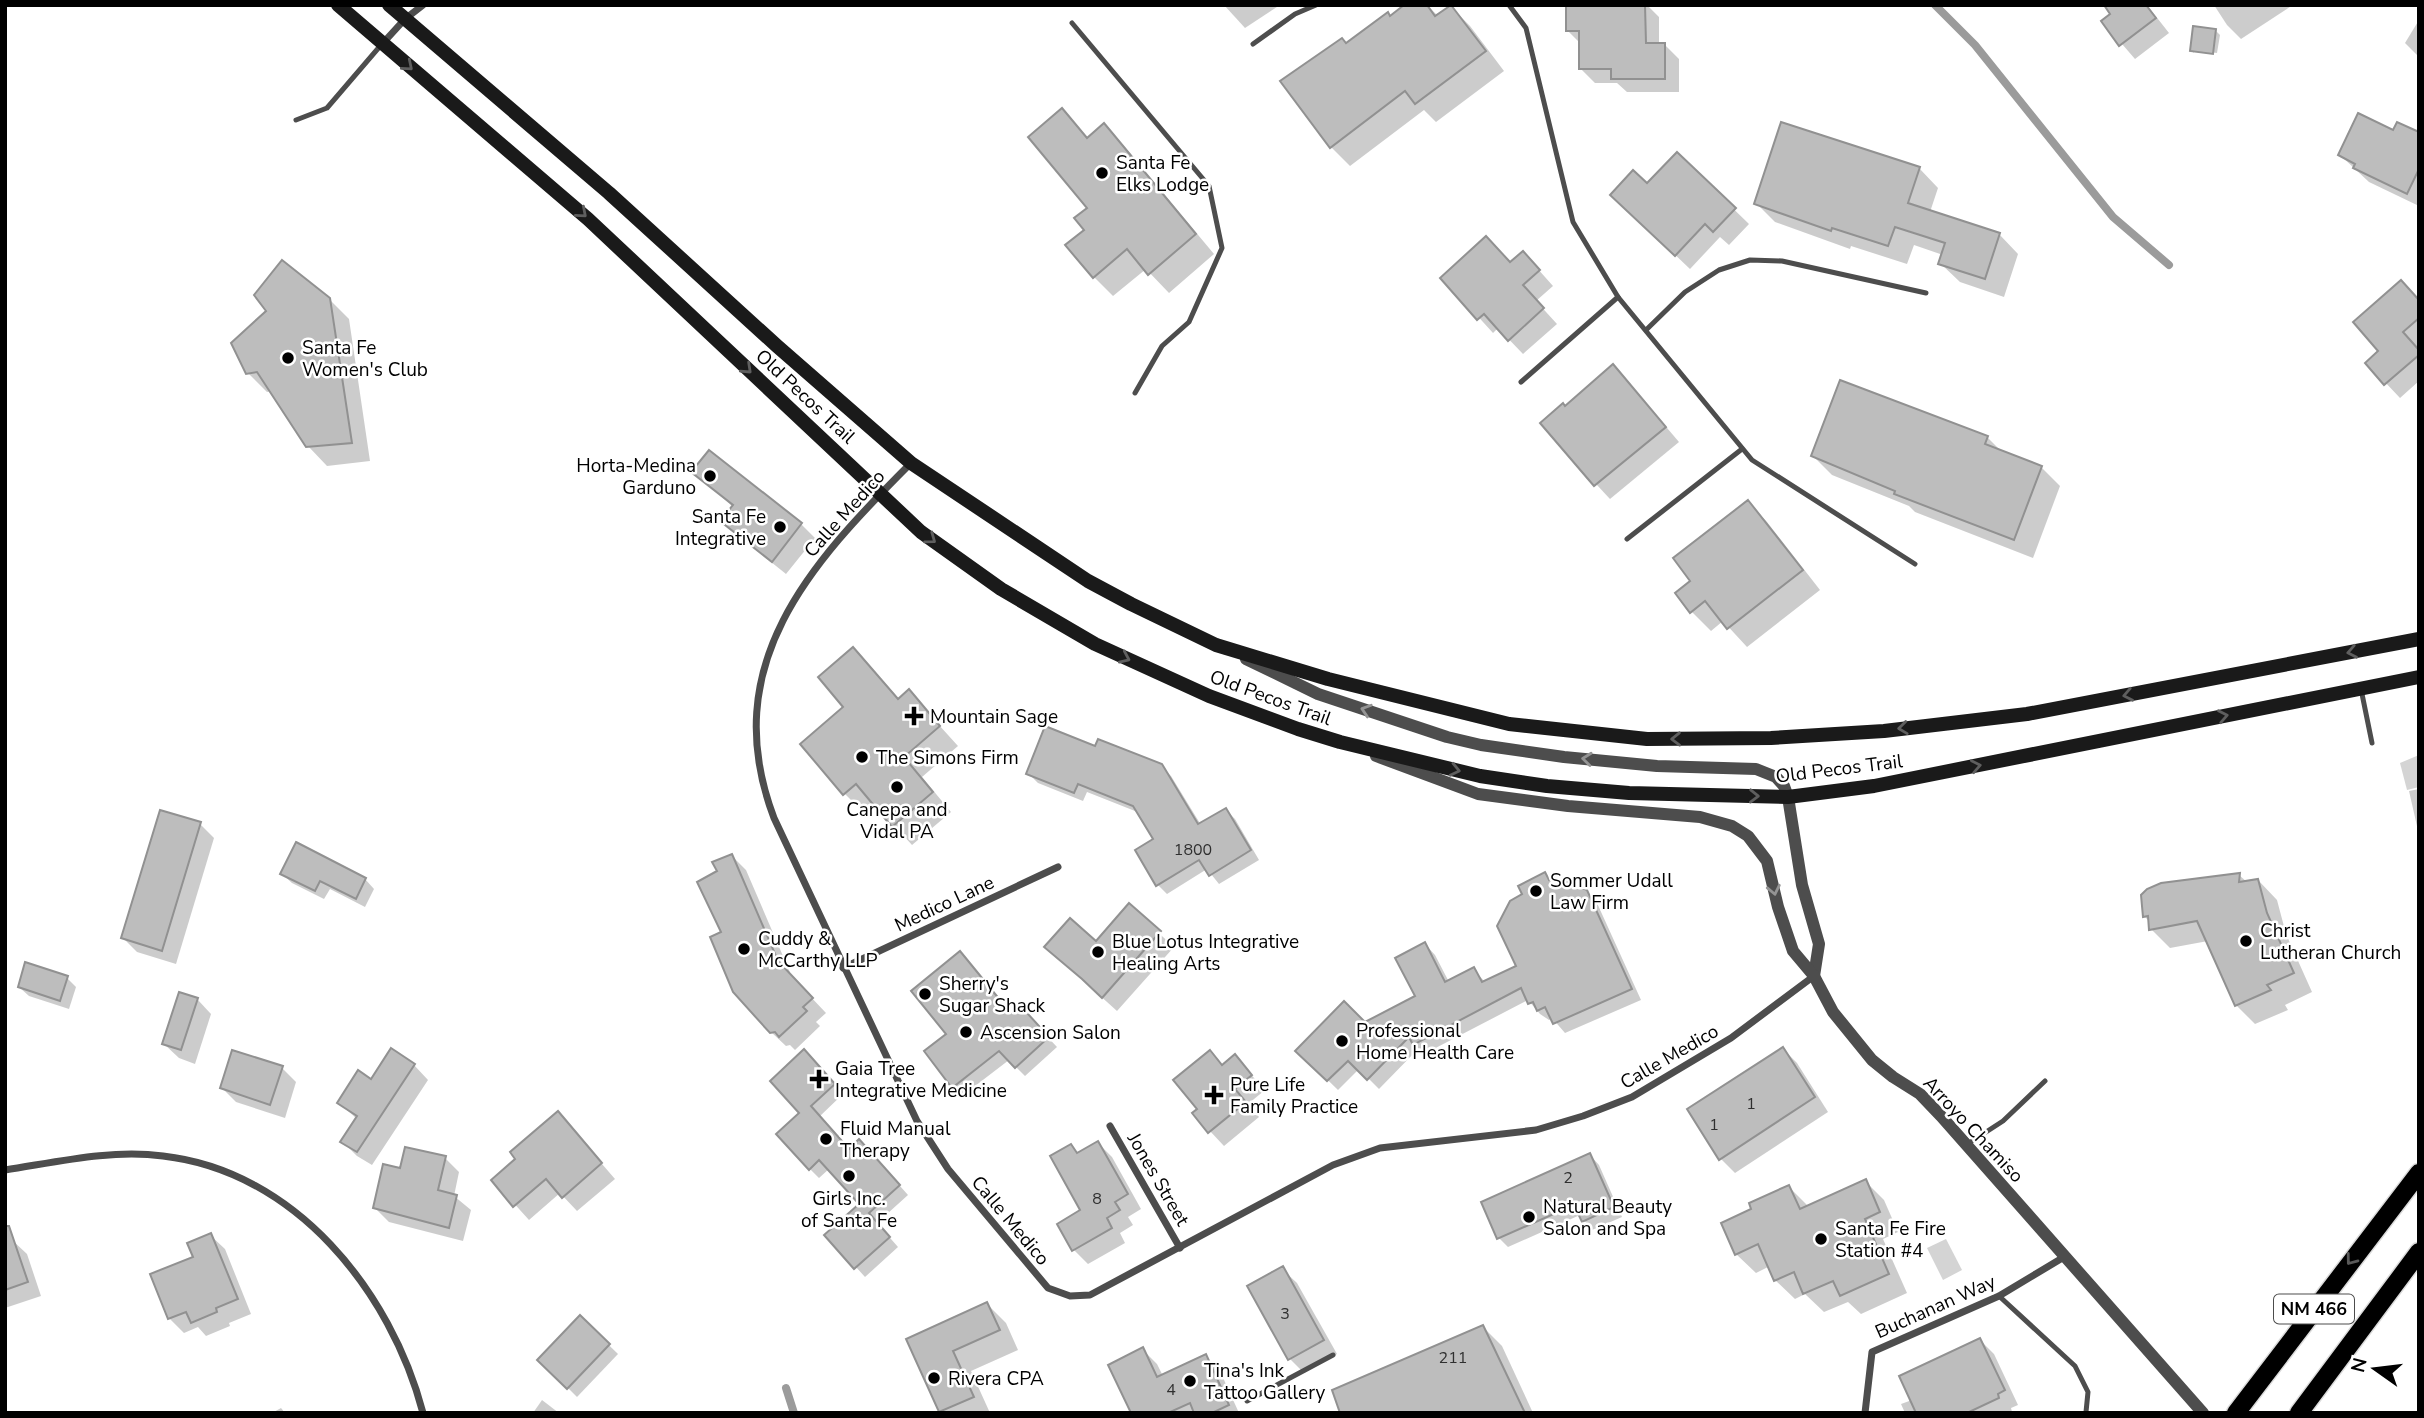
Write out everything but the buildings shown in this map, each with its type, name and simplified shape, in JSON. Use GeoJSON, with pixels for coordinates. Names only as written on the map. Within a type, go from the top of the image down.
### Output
{"type":"FeatureCollection","features":[{"type":"Feature","properties":{"kind":"main road","name":"Old Pecos Trail"},"geometry":{"type":"LineString","coordinates":[[338,5],[588,219],[921,532],[1001,589],[1095,645],[1209,696],[1340,743],[1480,776],[1548,786],[1629,793],[1788,797],[1874,786],[2419,677]]}},
{"type":"Feature","properties":{"kind":"main road","name":"Old Pecos Trail"},"geometry":{"type":"LineString","coordinates":[[389,5],[610,193],[777,346],[911,463],[1088,581],[1216,645],[1328,679],[1509,724],[1660,739],[1771,738],[1859,732],[2026,714],[2419,639]]}},
{"type":"Feature","properties":{"kind":"main road","name":"NM 466"},"geometry":{"type":"LineString","coordinates":[[2236,1413],[2419,1173]]}},
{"type":"Feature","properties":{"kind":"main road","name":"NM 466"},"geometry":{"type":"LineString","coordinates":[[2299,1413],[2419,1252]]}},
{"type":"Feature","properties":{"kind":"street"},"geometry":{"type":"LineString","coordinates":[[382,43],[423,5]]}},
{"type":"Feature","properties":{"kind":"street","name":"Calle Medico"},"geometry":{"type":"LineString","coordinates":[[911,463],[881,492],[820,561],[781,621],[767,657],[759,696],[756,740],[764,792],[843,968],[917,1121],[948,1169],[1048,1288],[1070,1296],[1090,1295],[1356,1155],[1380,1148],[1536,1130],[1632,1097],[1731,1038],[1814,976]]}},
{"type":"Feature","properties":{"kind":"street"},"geometry":{"type":"LineString","coordinates":[[1216,645],[1318,694],[1447,737],[1481,745],[1564,757],[1657,766],[1756,769],[1776,777],[1784,786],[1788,797],[1802,885],[1819,944],[1814,976]]}},
{"type":"Feature","properties":{"kind":"street","name":"Arroyo Chamiso"},"geometry":{"type":"LineString","coordinates":[[1340,743],[1478,794],[1568,806],[1700,817],[1732,826],[1748,836],[1767,861],[1793,951],[1814,976],[1833,1012],[1872,1060],[1920,1094],[2203,1413]]}},
{"type":"Feature","properties":{"kind":"street","name":"Medico Lane"},"geometry":{"type":"LineString","coordinates":[[843,968],[1058,867]]}},
{"type":"Feature","properties":{"kind":"street","name":"Jones Street"},"geometry":{"type":"LineString","coordinates":[[1110,1126],[1180,1248]]}},
{"type":"Feature","properties":{"kind":"street"},"geometry":{"type":"LineString","coordinates":[[5,1170],[134,1153],[166,1156],[205,1165],[243,1179],[301,1216],[339,1253],[364,1284],[386,1321],[418,1393],[423,1413]]}},
{"type":"Feature","properties":{"kind":"street","name":"Buchanan Way"},"geometry":{"type":"LineString","coordinates":[[1865,1413],[1871,1352],[1998,1296],[2064,1257]]}},
{"type":"Feature","properties":{"kind":"lane"},"geometry":{"type":"LineString","coordinates":[[1252,44],[1295,14],[1316,5]]}},
{"type":"Feature","properties":{"kind":"lane"},"geometry":{"type":"LineString","coordinates":[[1509,5],[1526,28],[1573,222],[1618,297],[1752,460],[1915,564]]}},
{"type":"Feature","properties":{"kind":"lane"},"geometry":{"type":"LineString","coordinates":[[1072,23],[1209,186],[1222,248],[1189,322],[1162,346],[1135,393]]}},
{"type":"Feature","properties":{"kind":"lane"},"geometry":{"type":"LineString","coordinates":[[296,120],[327,108],[382,43]]}},
{"type":"Feature","properties":{"kind":"lane"},"geometry":{"type":"LineString","coordinates":[[1646,330],[1685,292],[1719,270],[1750,260],[1782,261],[1926,293]]}},
{"type":"Feature","properties":{"kind":"lane"},"geometry":{"type":"LineString","coordinates":[[1521,382],[1618,297]]}},
{"type":"Feature","properties":{"kind":"lane"},"geometry":{"type":"LineString","coordinates":[[1627,539],[1742,449]]}},
{"type":"Feature","properties":{"kind":"lane"},"geometry":{"type":"LineString","coordinates":[[2361,689],[2372,743]]}},
{"type":"Feature","properties":{"kind":"lane"},"geometry":{"type":"LineString","coordinates":[[1966,1145],[2003,1121],[2045,1081]]}},
{"type":"Feature","properties":{"kind":"lane"},"geometry":{"type":"LineString","coordinates":[[1998,1296],[2075,1366],[2088,1392],[2086,1412]]}},
{"type":"Feature","properties":{"kind":"lane"},"geometry":{"type":"LineString","coordinates":[[1248,1401],[1333,1355]]}},
{"type":"Feature","properties":{"kind":"shaded area"},"geometry":{"type":"Polygon","coordinates":[[[2419,755],[2419,787],[2407,790],[2400,763],[2419,755]]]}},
{"type":"Feature","properties":{"kind":"shaded area"},"geometry":{"type":"Polygon","coordinates":[[[1946,1239],[1962,1270],[1943,1280],[1927,1248],[1946,1239]]]}},
{"type":"Feature","properties":{"kind":"waterway"},"geometry":{"type":"LineString","coordinates":[[1935,5],[1975,45],[2113,217],[2169,265]]}},
{"type":"Feature","properties":{"kind":"waterway"},"geometry":{"type":"LineString","coordinates":[[786,1388],[794,1413]]}},
{"type":"Feature","properties":{"kind":"place","name":"Santa Fe Elks Lodge"},"geometry":{"type":"Point","coordinates":[1102,173]}},
{"type":"Feature","properties":{"kind":"place","name":"Santa Fe Women's Club"},"geometry":{"type":"Point","coordinates":[288,358]}},
{"type":"Feature","properties":{"kind":"place","name":"Horta-Medina Garduno"},"geometry":{"type":"Point","coordinates":[710,476]}},
{"type":"Feature","properties":{"kind":"place","name":"Santa Fe Integrative"},"geometry":{"type":"Point","coordinates":[780,527]}},
{"type":"Feature","properties":{"kind":"place","name":"Mountain Sage"},"geometry":{"type":"Point","coordinates":[914,716]}},
{"type":"Feature","properties":{"kind":"place","name":"The Simons Firm"},"geometry":{"type":"Point","coordinates":[862,757]}},
{"type":"Feature","properties":{"kind":"place","name":"Canepa and Vidal PA"},"geometry":{"type":"Point","coordinates":[897,787]}},
{"type":"Feature","properties":{"kind":"place","name":"Sommer Udall Law Firm"},"geometry":{"type":"Point","coordinates":[1536,891]}},
{"type":"Feature","properties":{"kind":"place","name":"Christ Lutheran Church"},"geometry":{"type":"Point","coordinates":[2246,941]}},
{"type":"Feature","properties":{"kind":"place","name":"Cuddy & McCarthy LLP"},"geometry":{"type":"Point","coordinates":[744,949]}},
{"type":"Feature","properties":{"kind":"place","name":"Blue Lotus Integrative Healing Arts"},"geometry":{"type":"Point","coordinates":[1098,952]}},
{"type":"Feature","properties":{"kind":"place","name":"Sherry's Sugar Shack"},"geometry":{"type":"Point","coordinates":[925,994]}},
{"type":"Feature","properties":{"kind":"place","name":"Ascension Salon"},"geometry":{"type":"Point","coordinates":[966,1032]}},
{"type":"Feature","properties":{"kind":"place","name":"Professional Home Health Care"},"geometry":{"type":"Point","coordinates":[1342,1041]}},
{"type":"Feature","properties":{"kind":"place","name":"Gaia Tree Integrative Medicine"},"geometry":{"type":"Point","coordinates":[819,1079]}},
{"type":"Feature","properties":{"kind":"place","name":"Pure Life Family Practice"},"geometry":{"type":"Point","coordinates":[1214,1095]}},
{"type":"Feature","properties":{"kind":"place","name":"Fluid Manual Therapy"},"geometry":{"type":"Point","coordinates":[826,1139]}},
{"type":"Feature","properties":{"kind":"place","name":"Girls Inc. of Santa Fe"},"geometry":{"type":"Point","coordinates":[849,1176]}},
{"type":"Feature","properties":{"kind":"place","name":"Natural Beauty Salon and Spa"},"geometry":{"type":"Point","coordinates":[1529,1217]}},
{"type":"Feature","properties":{"kind":"place","name":"Santa Fe Fire Station #4"},"geometry":{"type":"Point","coordinates":[1821,1239]}},
{"type":"Feature","properties":{"kind":"place","name":"Rivera CPA"},"geometry":{"type":"Point","coordinates":[934,1378]}},
{"type":"Feature","properties":{"kind":"place","name":"Tina's Ink Tattoo Gallery"},"geometry":{"type":"Point","coordinates":[1190,1381]}}]}
